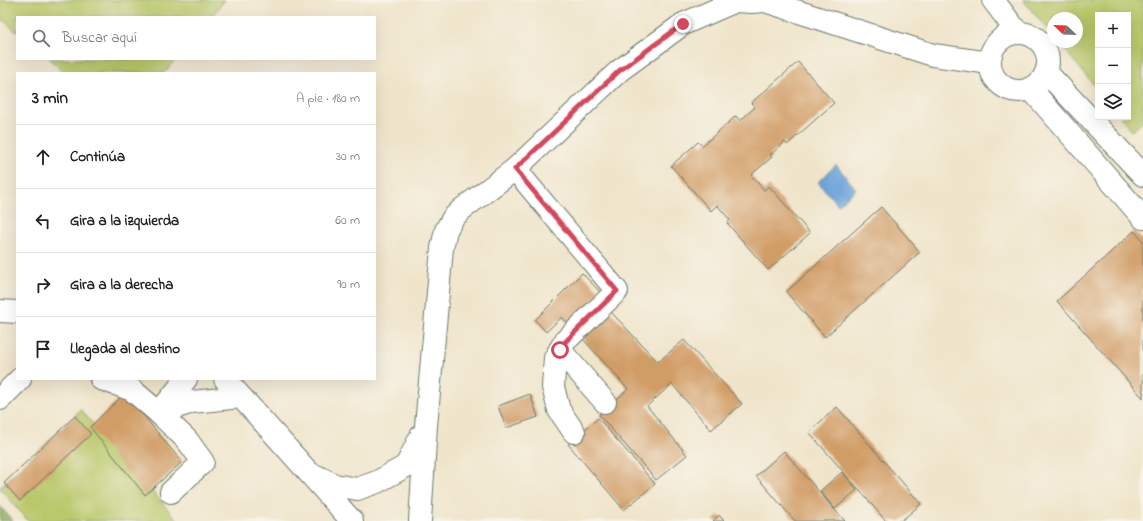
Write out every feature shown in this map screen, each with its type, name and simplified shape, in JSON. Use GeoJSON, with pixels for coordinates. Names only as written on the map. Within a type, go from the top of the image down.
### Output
{"type":"FeatureCollection","features":[{"type":"Feature","properties":{"kind":"lane"},"geometry":{"type":"LineString","coordinates":[[993,0],[1018,33]]}},
{"type":"Feature","properties":{"kind":"lane"},"geometry":{"type":"LineString","coordinates":[[420,521],[426,426],[442,248],[446,230],[453,218],[461,210],[515,169],[619,71],[683,24],[736,1],[765,1],[932,55],[990,63]]}},
{"type":"Feature","properties":{"kind":"lane"},"geometry":{"type":"LineString","coordinates":[[1018,33],[1027,34],[1036,38],[1042,45],[1048,63],[1046,72],[1042,79],[1030,88],[1013,90],[1004,87],[998,81],[993,74],[990,63],[991,54],[995,45],[1005,37],[1018,33]]}},
{"type":"Feature","properties":{"kind":"lane"},"geometry":{"type":"LineString","coordinates":[[1046,72],[1143,176]]}},
{"type":"Feature","properties":{"kind":"lane"},"geometry":{"type":"LineString","coordinates":[[1030,88],[1143,218]]}},
{"type":"Feature","properties":{"kind":"lane"},"geometry":{"type":"LineString","coordinates":[[515,169],[617,291],[566,341],[555,358],[553,387],[559,410],[574,432]]}},
{"type":"Feature","properties":{"kind":"lane"},"geometry":{"type":"LineString","coordinates":[[0,311],[16,312]]}},
{"type":"Feature","properties":{"kind":"lane"},"geometry":{"type":"LineString","coordinates":[[560,350],[606,402]]}},
{"type":"Feature","properties":{"kind":"lane"},"geometry":{"type":"LineString","coordinates":[[0,399],[19,380]]}},
{"type":"Feature","properties":{"kind":"lane"},"geometry":{"type":"LineString","coordinates":[[104,380],[132,390],[187,440],[203,462],[171,492]]}},
{"type":"Feature","properties":{"kind":"lane"},"geometry":{"type":"LineString","coordinates":[[159,413],[185,380]]}},
{"type":"Feature","properties":{"kind":"lane"},"geometry":{"type":"LineString","coordinates":[[226,380],[352,521]]}},
{"type":"Feature","properties":{"kind":"lane"},"geometry":{"type":"LineString","coordinates":[[159,413],[192,402],[241,397]]}},
{"type":"Feature","properties":{"kind":"lane"},"geometry":{"type":"LineString","coordinates":[[307,472],[335,485],[357,489],[377,482],[406,466],[426,426]]}},
{"type":"Feature","properties":{"kind":"green space"},"geometry":{"type":"Polygon","coordinates":[[[0,0],[225,0],[212,16],[16,16],[16,31],[0,18],[0,0]]]}},
{"type":"Feature","properties":{"kind":"green space"},"geometry":{"type":"Polygon","coordinates":[[[1023,0],[1143,0],[1143,122],[1132,131],[1123,120],[1131,120],[1131,12],[1095,12],[1095,86],[1063,48],[1083,48],[1083,12],[1047,12],[1047,29],[1023,0]]]}},
{"type":"Feature","properties":{"kind":"green space"},"geometry":{"type":"Polygon","coordinates":[[[50,60],[175,60],[165,72],[64,72],[50,60]]]}},
{"type":"Feature","properties":{"kind":"green space"},"geometry":{"type":"Polygon","coordinates":[[[80,409],[178,521],[28,521],[0,488],[75,416],[80,409]]]}},
{"type":"Feature","properties":{"kind":"green space"},"geometry":{"type":"Polygon","coordinates":[[[0,506],[13,521],[0,521],[0,506]]]}},
{"type":"Feature","properties":{"kind":"water"},"geometry":{"type":"Polygon","coordinates":[[[836,165],[856,189],[838,205],[818,182],[836,165]]]}},
{"type":"Feature","properties":{"kind":"building"},"geometry":{"type":"Polygon","coordinates":[[[798,62],[834,103],[787,145],[785,142],[770,155],[772,157],[751,175],[764,190],[769,186],[810,233],[768,270],[727,223],[730,220],[717,205],[711,211],[671,166],[698,142],[702,146],[736,116],[740,121],[755,107],[751,103],[798,62]]]}},
{"type":"Feature","properties":{"kind":"building"},"geometry":{"type":"Polygon","coordinates":[[[881,207],[920,252],[825,337],[786,292],[881,207]]]}},
{"type":"Feature","properties":{"kind":"building"},"geometry":{"type":"Polygon","coordinates":[[[1134,231],[1143,241],[1143,398],[1057,301],[1134,231]]]}},
{"type":"Feature","properties":{"kind":"building"},"geometry":{"type":"Polygon","coordinates":[[[582,273],[600,292],[570,326],[562,317],[546,332],[535,320],[582,273]]]}},
{"type":"Feature","properties":{"kind":"building"},"geometry":{"type":"Polygon","coordinates":[[[610,311],[658,362],[684,340],[742,404],[711,430],[672,384],[647,406],[687,455],[656,480],[599,415],[628,389],[582,338],[610,311]]]}},
{"type":"Feature","properties":{"kind":"building"},"geometry":{"type":"Polygon","coordinates":[[[125,393],[182,462],[145,495],[90,427],[125,393]]]}},
{"type":"Feature","properties":{"kind":"building"},"geometry":{"type":"Polygon","coordinates":[[[530,394],[538,417],[506,428],[498,406],[530,394]]]}},
{"type":"Feature","properties":{"kind":"building"},"geometry":{"type":"Polygon","coordinates":[[[837,407],[921,504],[901,521],[886,521],[809,432],[837,407]]]}},
{"type":"Feature","properties":{"kind":"building"},"geometry":{"type":"Polygon","coordinates":[[[75,416],[91,434],[20,501],[4,483],[75,416]]]}},
{"type":"Feature","properties":{"kind":"building"},"geometry":{"type":"Polygon","coordinates":[[[598,418],[655,484],[624,510],[568,444],[598,418]]]}},
{"type":"Feature","properties":{"kind":"building"},"geometry":{"type":"Polygon","coordinates":[[[784,451],[845,521],[795,521],[756,476],[784,451]]]}},
{"type":"Feature","properties":{"kind":"building"},"geometry":{"type":"Polygon","coordinates":[[[842,472],[857,490],[835,509],[820,491],[842,472]]]}},
{"type":"Feature","properties":{"kind":"building"},"geometry":{"type":"Polygon","coordinates":[[[719,515],[724,521],[713,521],[719,515]]]}},
{"type":"Feature","properties":{"kind":"route"},"geometry":{"type":"LineString","coordinates":[[560,350],[566,341],[617,291],[515,169],[619,71],[683,24]]}}]}
